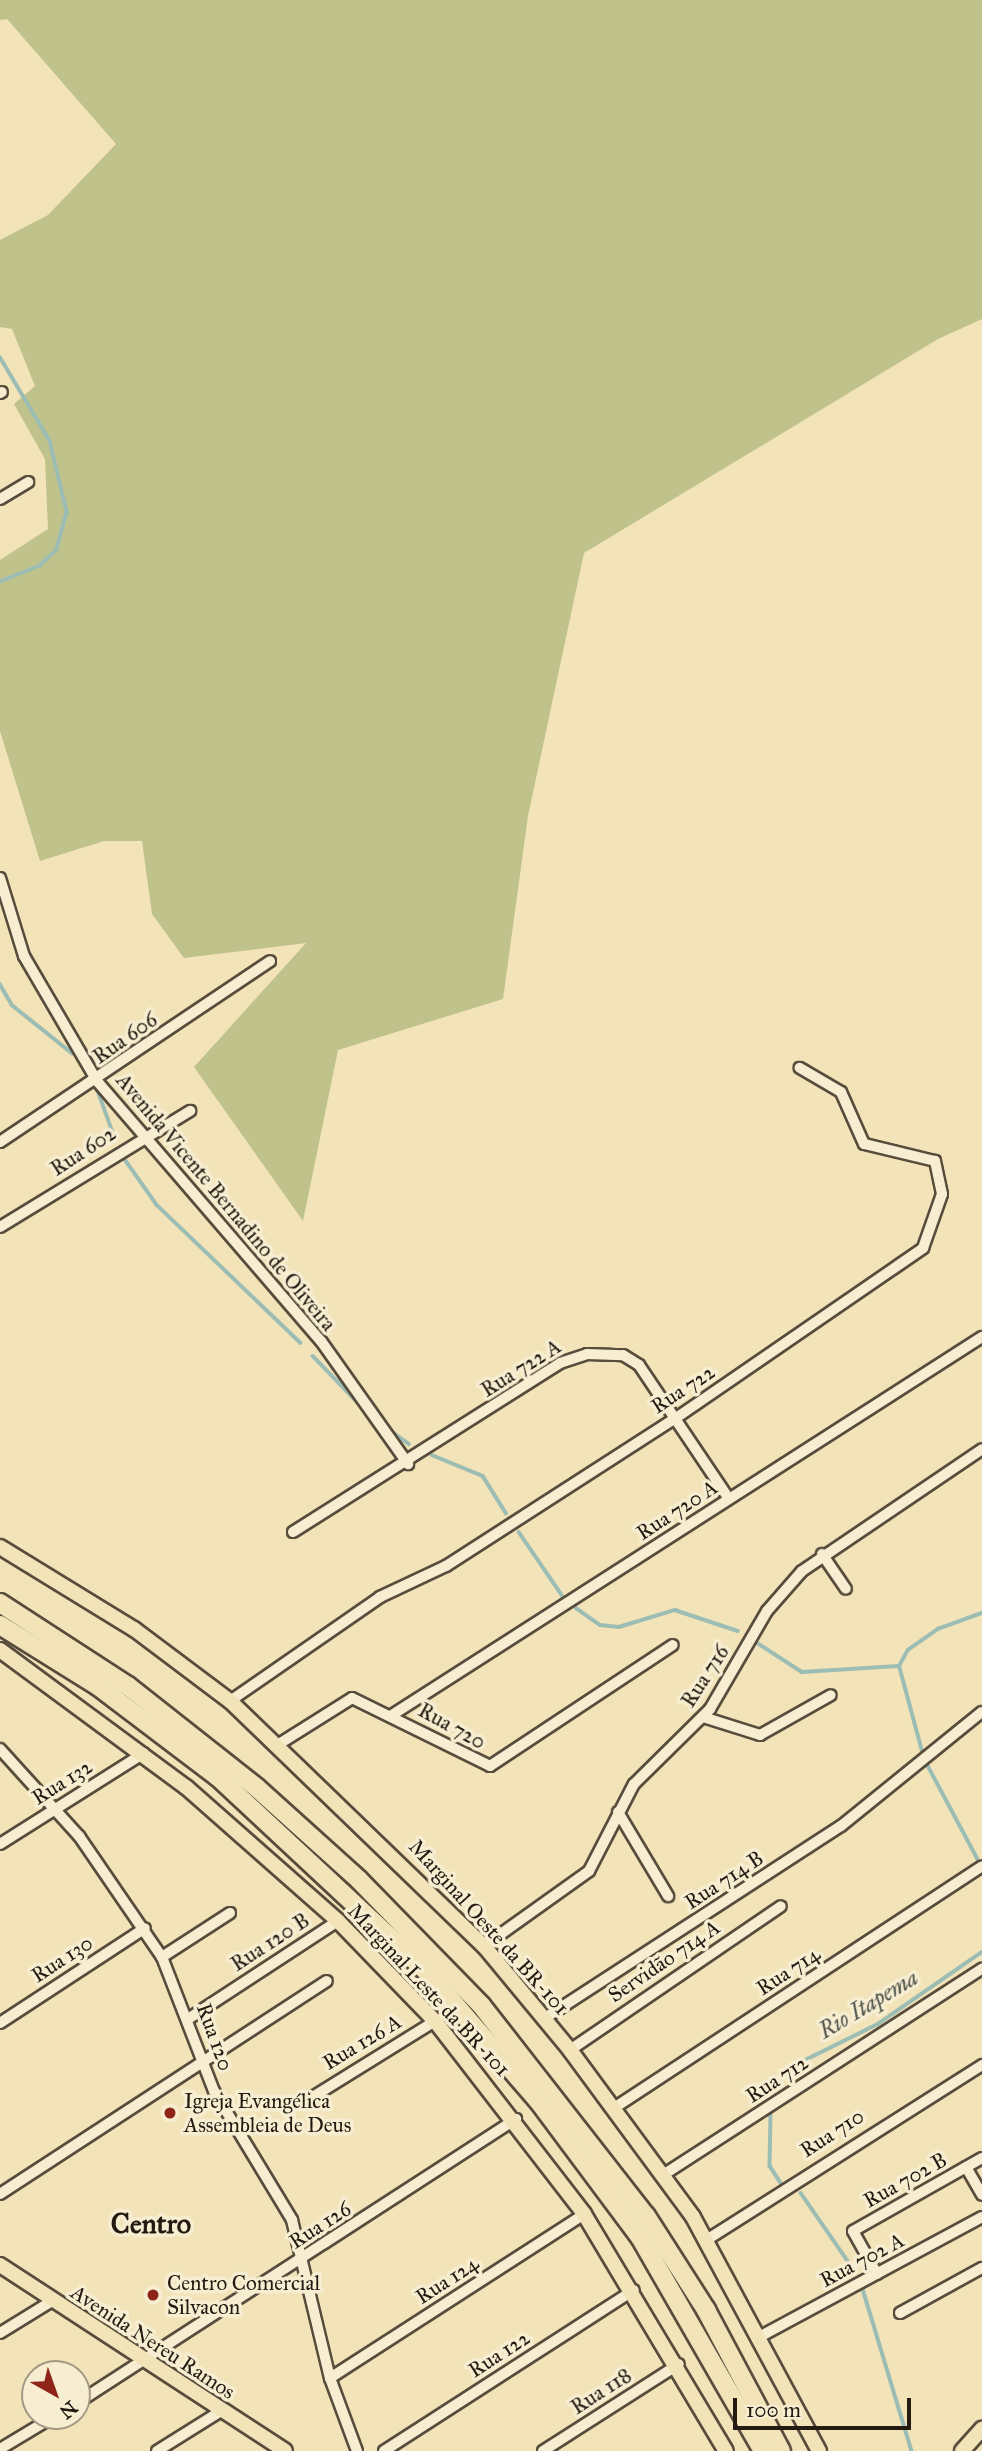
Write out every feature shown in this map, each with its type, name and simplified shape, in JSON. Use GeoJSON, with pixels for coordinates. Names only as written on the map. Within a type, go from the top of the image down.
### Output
{"type":"FeatureCollection","features":[{"type":"Feature","properties":{"kind":"highway"},"geometry":{"type":"LineString","coordinates":[[0,1603],[217,1754],[327,1849],[481,2005],[579,2124],[654,2228],[781,2451]]}},
{"type":"Feature","properties":{"kind":"highway"},"geometry":{"type":"LineString","coordinates":[[0,1625],[98,1686],[218,1777],[426,1971],[548,2113],[640,2237],[763,2451]]}},
{"type":"Feature","properties":{"kind":"main road","name":"Marginal Oeste da BR-101"},"geometry":{"type":"LineString","coordinates":[[0,1547],[134,1629],[230,1701],[279,1744],[484,1946],[570,2050],[708,2239],[819,2451]]}},
{"type":"Feature","properties":{"kind":"main road","name":"Marginal Leste da BR-101"},"geometry":{"type":"LineString","coordinates":[[0,1650],[144,1753],[338,1921],[435,2021],[516,2119],[584,2214],[679,2364],[726,2451]]}},
{"type":"Feature","properties":{"kind":"main road","name":"Avenida Nereu Ramos"},"geometry":{"type":"LineString","coordinates":[[0,2265],[144,2362],[285,2451]]}},
{"type":"Feature","properties":{"kind":"main road"},"geometry":{"type":"LineString","coordinates":[[965,2450],[982,2429]]}},
{"type":"Feature","properties":{"kind":"street"},"geometry":{"type":"LineString","coordinates":[[0,499],[27,482]]}},
{"type":"Feature","properties":{"kind":"street","name":"Avenida Vicente Bernadino de Oliveira"},"geometry":{"type":"LineString","coordinates":[[0,878],[24,956],[97,1081],[140,1137],[321,1341],[408,1464]]}},
{"type":"Feature","properties":{"kind":"street","name":"Rua 606"},"geometry":{"type":"LineString","coordinates":[[0,1142],[97,1081],[270,961]]}},
{"type":"Feature","properties":{"kind":"street","name":"Rua 722"},"geometry":{"type":"LineString","coordinates":[[230,1701],[380,1597],[456,1560],[676,1418],[906,1263],[933,1230],[942,1194],[935,1161],[864,1144],[841,1092],[800,1068]]}},
{"type":"Feature","properties":{"kind":"street","name":"Rua 602"},"geometry":{"type":"LineString","coordinates":[[0,1227],[140,1137],[190,1111]]}},
{"type":"Feature","properties":{"kind":"street","name":"Rua 720 A"},"geometry":{"type":"LineString","coordinates":[[392,1715],[982,1337]]}},
{"type":"Feature","properties":{"kind":"street","name":"Rua 722 A"},"geometry":{"type":"LineString","coordinates":[[293,1532],[408,1464],[578,1355],[635,1360],[729,1499]]}},
{"type":"Feature","properties":{"kind":"street","name":"Rua 716"},"geometry":{"type":"LineString","coordinates":[[484,1946],[578,1882],[640,1776],[703,1717],[774,1602],[822,1554],[982,1449]]}},
{"type":"Feature","properties":{"kind":"street"},"geometry":{"type":"LineString","coordinates":[[822,1554],[846,1589]]}},
{"type":"Feature","properties":{"kind":"street","name":"Rua 720"},"geometry":{"type":"LineString","coordinates":[[279,1744],[345,1699],[392,1715],[490,1766],[673,1645]]}},
{"type":"Feature","properties":{"kind":"street"},"geometry":{"type":"LineString","coordinates":[[703,1717],[760,1735],[831,1695]]}},
{"type":"Feature","properties":{"kind":"street","name":"Rua 714 B"},"geometry":{"type":"LineString","coordinates":[[545,2018],[841,1826],[982,1712]]}},
{"type":"Feature","properties":{"kind":"street","name":"Rua 120"},"geometry":{"type":"LineString","coordinates":[[0,1749],[56,1808],[145,1928],[162,1957],[188,2019],[202,2062],[230,2122],[285,2207],[305,2258],[330,2378],[357,2451]]}},
{"type":"Feature","properties":{"kind":"street","name":"Rua 132"},"geometry":{"type":"LineString","coordinates":[[0,1844],[144,1753]]}},
{"type":"Feature","properties":{"kind":"street"},"geometry":{"type":"LineString","coordinates":[[618,1812],[668,1896]]}},
{"type":"Feature","properties":{"kind":"street","name":"Rua 714"},"geometry":{"type":"LineString","coordinates":[[614,2108],[980,1867]]}},
{"type":"Feature","properties":{"kind":"street","name":"Servidão 714 A"},"geometry":{"type":"LineString","coordinates":[[570,2050],[781,1906]]}},
{"type":"Feature","properties":{"kind":"street"},"geometry":{"type":"LineString","coordinates":[[162,1957],[230,1913]]}},
{"type":"Feature","properties":{"kind":"street","name":"Rua 120 B"},"geometry":{"type":"LineString","coordinates":[[188,2019],[338,1921]]}},
{"type":"Feature","properties":{"kind":"street","name":"Rua 130"},"geometry":{"type":"LineString","coordinates":[[0,2023],[145,1928]]}},
{"type":"Feature","properties":{"kind":"street","name":"Rua 712"},"geometry":{"type":"LineString","coordinates":[[663,2175],[982,1969]]}},
{"type":"Feature","properties":{"kind":"street"},"geometry":{"type":"LineString","coordinates":[[0,2194],[327,1981]]}},
{"type":"Feature","properties":{"kind":"street","name":"Rua 126 A"},"geometry":{"type":"LineString","coordinates":[[311,2098],[435,2021]]}},
{"type":"Feature","properties":{"kind":"street","name":"Rua 710"},"geometry":{"type":"LineString","coordinates":[[708,2239],[982,2065]]}},
{"type":"Feature","properties":{"kind":"street","name":"Rua 126"},"geometry":{"type":"LineString","coordinates":[[91,2394],[516,2119]]}},
{"type":"Feature","properties":{"kind":"street","name":"Rua 702 B"},"geometry":{"type":"LineString","coordinates":[[877,2274],[853,2231],[982,2158]]}},
{"type":"Feature","properties":{"kind":"street"},"geometry":{"type":"LineString","coordinates":[[966,2167],[982,2195]]}},
{"type":"Feature","properties":{"kind":"street","name":"Rua 124"},"geometry":{"type":"LineString","coordinates":[[330,2378],[584,2214]]}},
{"type":"Feature","properties":{"kind":"street","name":"Rua 702 A"},"geometry":{"type":"LineString","coordinates":[[761,2336],[982,2217]]}},
{"type":"Feature","properties":{"kind":"street"},"geometry":{"type":"LineString","coordinates":[[900,2313],[982,2268]]}},
{"type":"Feature","properties":{"kind":"street","name":"Rua 122"},"geometry":{"type":"LineString","coordinates":[[384,2451],[634,2290]]}},
{"type":"Feature","properties":{"kind":"street"},"geometry":{"type":"LineString","coordinates":[[0,2333],[52,2301]]}},
{"type":"Feature","properties":{"kind":"street","name":"Rua 118"},"geometry":{"type":"LineString","coordinates":[[543,2451],[679,2364]]}},
{"type":"Feature","properties":{"kind":"street"},"geometry":{"type":"LineString","coordinates":[[157,2451],[221,2412]]}},
{"type":"Feature","properties":{"kind":"street"},"geometry":{"type":"LineString","coordinates":[[0,2449],[32,2430]]}},
{"type":"Feature","properties":{"kind":"green space"},"geometry":{"type":"Polygon","coordinates":[[[0,0],[982,0],[982,319],[938,339],[584,553],[528,816],[503,999],[338,1050],[303,1221],[194,1067],[306,943],[184,958],[152,914],[142,841],[104,841],[40,861],[0,731],[0,560],[48,529],[45,459],[14,404],[35,386],[12,329],[0,327],[0,240],[48,215],[116,144],[7,19],[0,20],[0,0]]]}},
{"type":"Feature","properties":{"kind":"waterway"},"geometry":{"type":"LineString","coordinates":[[0,357],[50,441],[67,512],[57,550],[40,566],[0,582]]}},
{"type":"Feature","properties":{"kind":"waterway"},"geometry":{"type":"LineString","coordinates":[[0,984],[12,1005],[72,1053]]}},
{"type":"Feature","properties":{"kind":"waterway"},"geometry":{"type":"LineString","coordinates":[[97,1088],[115,1138]]}},
{"type":"Feature","properties":{"kind":"waterway"},"geometry":{"type":"LineString","coordinates":[[124,1158],[157,1205],[301,1343]]}},
{"type":"Feature","properties":{"kind":"waterway"},"geometry":{"type":"LineString","coordinates":[[313,1356],[362,1407]]}},
{"type":"Feature","properties":{"kind":"waterway"},"geometry":{"type":"LineString","coordinates":[[387,1428],[409,1444]]}},
{"type":"Feature","properties":{"kind":"waterway"},"geometry":{"type":"LineString","coordinates":[[432,1455],[483,1476],[506,1513]]}},
{"type":"Feature","properties":{"kind":"waterway"},"geometry":{"type":"LineString","coordinates":[[519,1532],[562,1595]]}},
{"type":"Feature","properties":{"kind":"waterway"},"geometry":{"type":"LineString","coordinates":[[576,1608],[600,1625],[619,1627],[675,1610],[738,1631]]}},
{"type":"Feature","properties":{"kind":"waterway","name":"Rio Itapema"},"geometry":{"type":"LineString","coordinates":[[923,1755],[899,1666],[908,1650],[938,1629],[982,1613]]}},
{"type":"Feature","properties":{"kind":"waterway"},"geometry":{"type":"LineString","coordinates":[[756,1642],[802,1672],[898,1666]]}},
{"type":"Feature","properties":{"kind":"waterway","name":"Rio Itapema"},"geometry":{"type":"LineString","coordinates":[[926,1762],[980,1863]]}},
{"type":"Feature","properties":{"kind":"waterway","name":"Rio Itapema"},"geometry":{"type":"LineString","coordinates":[[776,2088],[787,2069],[878,2024],[982,1952]]}},
{"type":"Feature","properties":{"kind":"waterway","name":"Rio Itapema"},"geometry":{"type":"LineString","coordinates":[[771,2114],[770,2166],[781,2183]]}},
{"type":"Feature","properties":{"kind":"waterway","name":"Rio Itapema"},"geometry":{"type":"LineString","coordinates":[[801,2193],[852,2267]]}},
{"type":"Feature","properties":{"kind":"waterway","name":"Rio Itapema"},"geometry":{"type":"LineString","coordinates":[[863,2289],[912,2451]]}},
{"type":"Feature","properties":{"kind":"place","name":"Igreja Evangélica Assembleia de Deus"},"geometry":{"type":"Point","coordinates":[170,2113]}},
{"type":"Feature","properties":{"kind":"place","name":"Centro Comercial Silvacon"},"geometry":{"type":"Point","coordinates":[153,2295]}},
{"type":"Feature","properties":{"kind":"district","name":"Centro"},"geometry":{"type":"Point","coordinates":[151,2224]}}]}
